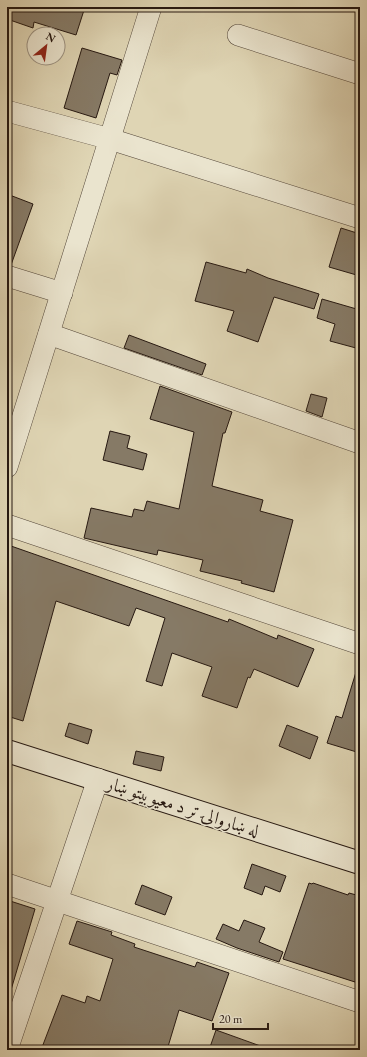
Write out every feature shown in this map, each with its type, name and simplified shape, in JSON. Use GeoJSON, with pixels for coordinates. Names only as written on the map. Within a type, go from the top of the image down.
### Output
{"type":"FeatureCollection","features":[{"type":"Feature","properties":{"kind":"street"},"geometry":{"type":"LineString","coordinates":[[7,467],[151,7]]}},
{"type":"Feature","properties":{"kind":"street"},"geometry":{"type":"LineString","coordinates":[[238,35],[360,74]]}},
{"type":"Feature","properties":{"kind":"street"},"geometry":{"type":"LineString","coordinates":[[7,111],[110,139],[360,218]]}},
{"type":"Feature","properties":{"kind":"street"},"geometry":{"type":"LineString","coordinates":[[7,276],[62,293]]}},
{"type":"Feature","properties":{"kind":"street"},"geometry":{"type":"LineString","coordinates":[[49,334],[360,443]]}},
{"type":"Feature","properties":{"kind":"street"},"geometry":{"type":"LineString","coordinates":[[7,525],[360,644]]}},
{"type":"Feature","properties":{"kind":"street","name":"له ښاروالۍ تر د معیوبیتو ښار"},"geometry":{"type":"LineString","coordinates":[[7,751],[360,863]]}},
{"type":"Feature","properties":{"kind":"street"},"geometry":{"type":"LineString","coordinates":[[7,1050],[98,780]]}},
{"type":"Feature","properties":{"kind":"street"},"geometry":{"type":"LineString","coordinates":[[7,884],[360,1002]]}},
{"type":"Feature","properties":{"kind":"building"},"geometry":{"type":"Polygon","coordinates":[[[7,7],[85,7],[76,35],[66,32],[66,26],[47,26],[34,22],[33,26],[27,26],[7,19],[7,7]]]}},
{"type":"Feature","properties":{"kind":"building"},"geometry":{"type":"Polygon","coordinates":[[[82,48],[122,60],[117,75],[110,73],[96,118],[64,108],[82,48]]]}},
{"type":"Feature","properties":{"kind":"building"},"geometry":{"type":"Polygon","coordinates":[[[7,194],[33,204],[11,265],[7,264],[7,194]]]}},
{"type":"Feature","properties":{"kind":"building"},"geometry":{"type":"Polygon","coordinates":[[[341,228],[360,234],[360,276],[329,267],[341,228]]]}},
{"type":"Feature","properties":{"kind":"building"},"geometry":{"type":"Polygon","coordinates":[[[206,262],[246,273],[247,269],[268,278],[319,294],[314,309],[274,297],[258,342],[227,331],[234,311],[195,301],[206,262]]]}},
{"type":"Feature","properties":{"kind":"building"},"geometry":{"type":"Polygon","coordinates":[[[322,299],[360,310],[360,335],[356,348],[330,341],[335,324],[317,318],[322,299]]]}},
{"type":"Feature","properties":{"kind":"building"},"geometry":{"type":"Polygon","coordinates":[[[129,335],[206,364],[202,375],[124,348],[129,335]]]}},
{"type":"Feature","properties":{"kind":"building"},"geometry":{"type":"Polygon","coordinates":[[[160,386],[232,412],[225,433],[223,433],[212,486],[263,500],[260,511],[293,520],[274,592],[241,583],[242,581],[200,571],[203,560],[158,550],[157,555],[84,538],[91,508],[132,517],[134,509],[144,511],[147,501],[179,509],[194,432],[150,419],[160,386]]]}},
{"type":"Feature","properties":{"kind":"building"},"geometry":{"type":"Polygon","coordinates":[[[311,394],[327,398],[322,417],[306,411],[311,394]]]}},
{"type":"Feature","properties":{"kind":"building"},"geometry":{"type":"Polygon","coordinates":[[[110,431],[130,436],[127,448],[147,454],[143,470],[103,460],[110,431]]]}},
{"type":"Feature","properties":{"kind":"building"},"geometry":{"type":"Polygon","coordinates":[[[11,546],[228,622],[229,619],[277,639],[278,635],[314,649],[298,687],[254,669],[250,678],[248,677],[237,708],[202,696],[212,667],[172,653],[162,686],[146,681],[165,618],[136,608],[129,626],[56,601],[23,721],[7,716],[7,560],[11,546]]]}},
{"type":"Feature","properties":{"kind":"building"},"geometry":{"type":"Polygon","coordinates":[[[356,672],[360,672],[360,753],[327,743],[336,716],[342,718],[356,672]]]}},
{"type":"Feature","properties":{"kind":"building"},"geometry":{"type":"Polygon","coordinates":[[[69,723],[92,730],[88,744],[65,736],[69,723]]]}},
{"type":"Feature","properties":{"kind":"building"},"geometry":{"type":"Polygon","coordinates":[[[287,725],[318,737],[310,759],[279,746],[287,725]]]}},
{"type":"Feature","properties":{"kind":"building"},"geometry":{"type":"Polygon","coordinates":[[[136,751],[164,757],[161,771],[133,764],[136,751]]]}},
{"type":"Feature","properties":{"kind":"building"},"geometry":{"type":"Polygon","coordinates":[[[252,864],[286,876],[280,892],[265,886],[262,895],[244,888],[252,864]]]}},
{"type":"Feature","properties":{"kind":"building"},"geometry":{"type":"Polygon","coordinates":[[[309,883],[348,895],[349,893],[360,896],[360,969],[355,982],[283,959],[309,883]]]}},
{"type":"Feature","properties":{"kind":"building"},"geometry":{"type":"Polygon","coordinates":[[[142,885],[172,897],[165,915],[135,904],[142,885]]]}},
{"type":"Feature","properties":{"kind":"building"},"geometry":{"type":"Polygon","coordinates":[[[7,900],[35,909],[11,990],[7,990],[7,900]]]}},
{"type":"Feature","properties":{"kind":"building"},"geometry":{"type":"Polygon","coordinates":[[[244,920],[265,928],[259,942],[283,952],[279,962],[237,948],[216,939],[223,924],[239,931],[244,920]]]}},
{"type":"Feature","properties":{"kind":"building"},"geometry":{"type":"Polygon","coordinates":[[[77,921],[112,932],[111,935],[135,944],[134,947],[195,967],[197,962],[229,973],[212,1021],[179,1010],[167,1050],[41,1050],[62,995],[85,1003],[87,996],[100,1001],[113,959],[69,944],[77,921]]]}},
{"type":"Feature","properties":{"kind":"building"},"geometry":{"type":"Polygon","coordinates":[[[216,1030],[266,1048],[265,1050],[209,1050],[216,1030]]]}}]}
